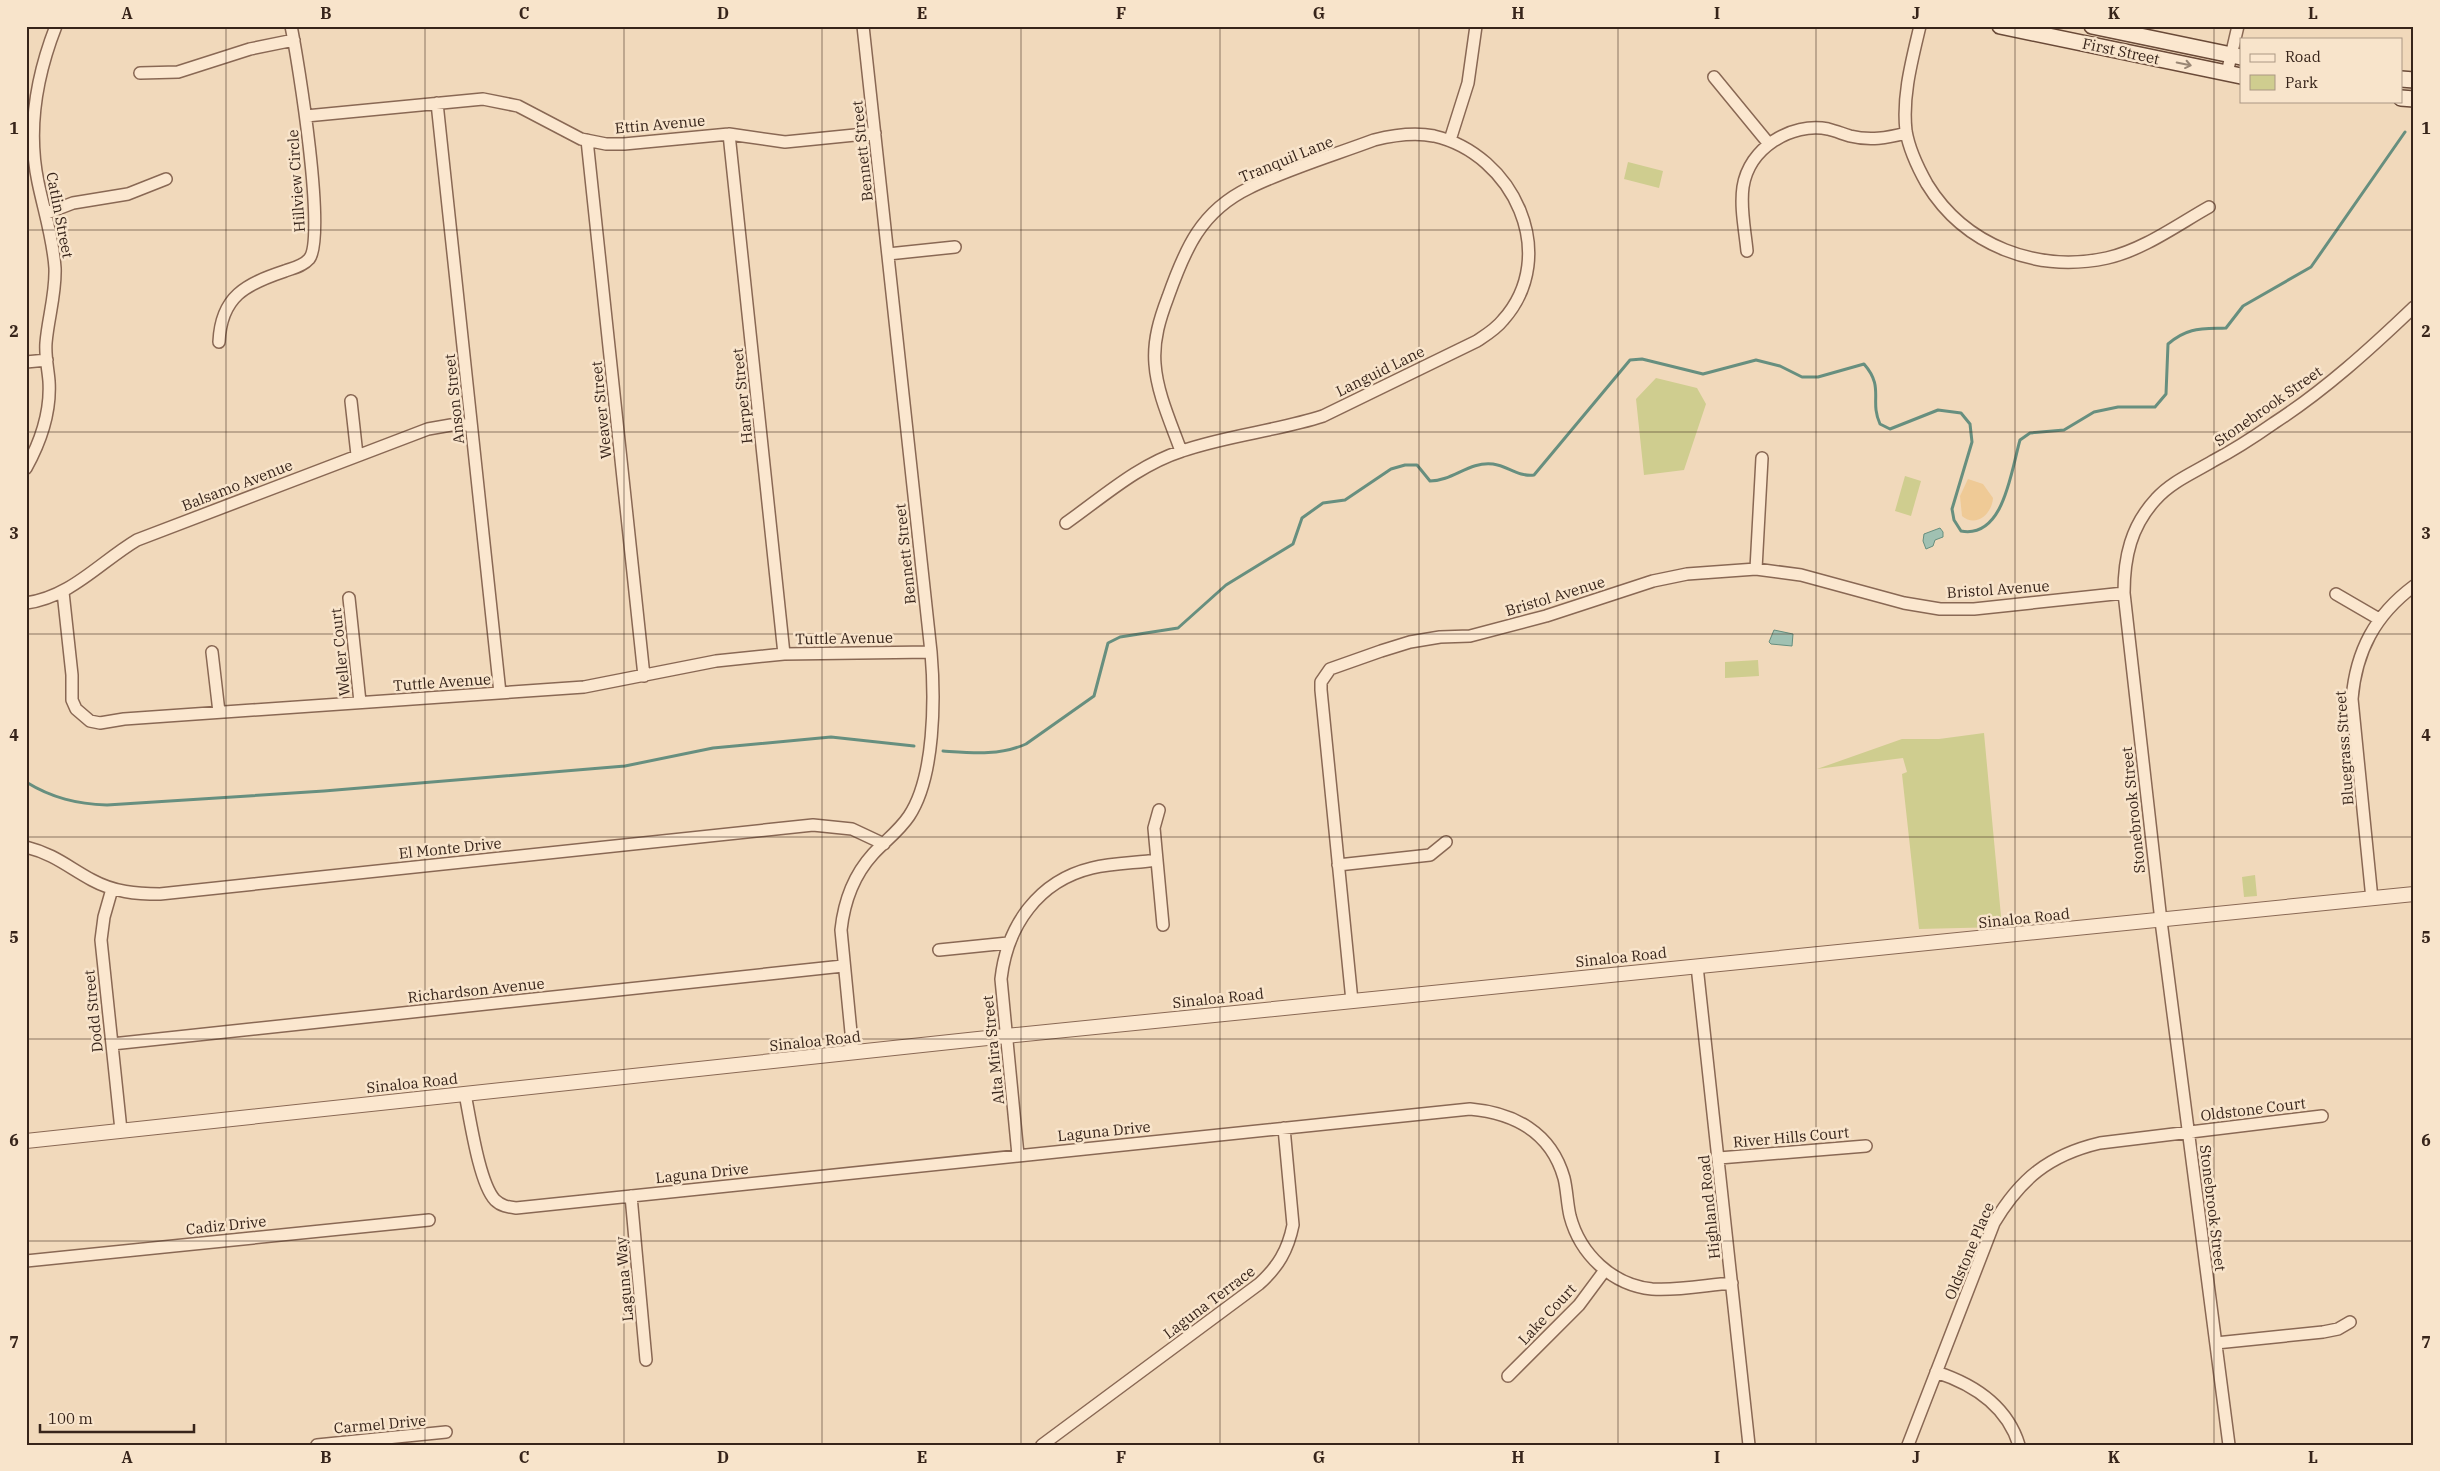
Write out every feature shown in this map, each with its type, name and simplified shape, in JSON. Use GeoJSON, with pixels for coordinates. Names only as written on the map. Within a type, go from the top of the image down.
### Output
{"type":"FeatureCollection","features":[{"type":"Feature","properties":{"kind":"main road","name":"First Street"},"geometry":{"type":"LineString","coordinates":[[2000,26],[2234,75]]}},
{"type":"Feature","properties":{"kind":"main road","name":"First Street"},"geometry":{"type":"LineString","coordinates":[[2092,26],[2236,56]]}},
{"type":"Feature","properties":{"kind":"street","name":"Catlin Street"},"geometry":{"type":"LineString","coordinates":[[26,468],[44,428],[48,406],[46,343],[54,298],[55,269],[52,241],[36,166],[34,118],[37,86],[44,55],[56,26]]}},
{"type":"Feature","properties":{"kind":"street","name":"Hillview Circle"},"geometry":{"type":"LineString","coordinates":[[219,342],[224,314],[238,293],[257,280],[302,264],[313,252],[315,220],[306,116],[291,26]]}},
{"type":"Feature","properties":{"kind":"street","name":"Bennett Street"},"geometry":{"type":"LineString","coordinates":[[853,1053],[841,930],[846,899],[861,869],[910,815],[924,779],[933,707],[931,652],[863,26]]}},
{"type":"Feature","properties":{"kind":"street"},"geometry":{"type":"LineString","coordinates":[[1450,140],[1468,83],[1476,26]]}},
{"type":"Feature","properties":{"kind":"street"},"geometry":{"type":"LineString","coordinates":[[1920,26],[1906,95],[1906,133],[1922,175],[1949,213],[1983,240],[2027,258],[2068,263],[2110,257],[2141,245],[2209,207]]}},
{"type":"Feature","properties":{"kind":"street"},"geometry":{"type":"LineString","coordinates":[[2234,75],[2238,26]]}},
{"type":"Feature","properties":{"kind":"street"},"geometry":{"type":"LineString","coordinates":[[140,73],[178,72],[250,49],[294,40]]}},
{"type":"Feature","properties":{"kind":"street"},"geometry":{"type":"LineString","coordinates":[[1714,77],[1769,144]]}},
{"type":"Feature","properties":{"kind":"street","name":"Ettin Avenue"},"geometry":{"type":"LineString","coordinates":[[306,116],[484,99],[518,106],[561,130],[587,140],[624,144],[729,134],[785,142],[876,133]]}},
{"type":"Feature","properties":{"kind":"street","name":"Anson Street"},"geometry":{"type":"LineString","coordinates":[[437,102],[500,693]]}},
{"type":"Feature","properties":{"kind":"street"},"geometry":{"type":"LineString","coordinates":[[1747,251],[1742,205],[1743,186],[1752,163],[1769,144],[1788,133],[1810,128],[1828,129],[1869,139],[1888,138],[1906,133]]}},
{"type":"Feature","properties":{"kind":"street","name":"Harper Street"},"geometry":{"type":"LineString","coordinates":[[729,134],[784,654]]}},
{"type":"Feature","properties":{"kind":"street","name":"Tranquil Lane"},"geometry":{"type":"LineString","coordinates":[[1181,451],[1158,384],[1155,342],[1160,319],[1181,259],[1205,222],[1224,203],[1249,188],[1374,140],[1411,134],[1450,140]]}},
{"type":"Feature","properties":{"kind":"street","name":"Weaver Street"},"geometry":{"type":"LineString","coordinates":[[587,140],[644,676]]}},
{"type":"Feature","properties":{"kind":"street","name":"Languid Lane"},"geometry":{"type":"LineString","coordinates":[[1066,523],[1134,474],[1181,451],[1211,442],[1298,424],[1322,416],[1477,341],[1504,319],[1518,298],[1526,274],[1528,246],[1524,218],[1512,191],[1496,170],[1475,152],[1450,140]]}},
{"type":"Feature","properties":{"kind":"street"},"geometry":{"type":"LineString","coordinates":[[46,213],[73,204],[128,194],[166,179]]}},
{"type":"Feature","properties":{"kind":"street"},"geometry":{"type":"LineString","coordinates":[[888,254],[955,247]]}},
{"type":"Feature","properties":{"kind":"street","name":"Stonebrook Street"},"geometry":{"type":"LineString","coordinates":[[2229,1445],[2161,920],[2124,593],[2124,567],[2130,541],[2140,519],[2156,498],[2176,483],[2230,452],[2309,398],[2380,339],[2414,307]]}},
{"type":"Feature","properties":{"kind":"street"},"geometry":{"type":"LineString","coordinates":[[26,362],[47,360]]}},
{"type":"Feature","properties":{"kind":"street"},"geometry":{"type":"LineString","coordinates":[[351,401],[357,455]]}},
{"type":"Feature","properties":{"kind":"street","name":"Balsamo Avenue"},"geometry":{"type":"LineString","coordinates":[[26,603],[63,592],[137,540],[428,429],[451,425],[472,425]]}},
{"type":"Feature","properties":{"kind":"street"},"geometry":{"type":"LineString","coordinates":[[1756,569],[1762,458]]}},
{"type":"Feature","properties":{"kind":"street","name":"Bristol Avenue"},"geometry":{"type":"LineString","coordinates":[[1352,1001],[1321,690],[1324,675],[1330,669],[1410,642],[1440,637],[1470,636],[1546,616],[1653,581],[1687,574],[1756,569],[1801,575],[1904,603],[1940,609],[1974,609],[2124,593]]}},
{"type":"Feature","properties":{"kind":"street","name":"Bluegrass Street"},"geometry":{"type":"LineString","coordinates":[[2372,899],[2352,699],[2359,658],[2379,619],[2397,599],[2414,586]]}},
{"type":"Feature","properties":{"kind":"street","name":"Tuttle Avenue"},"geometry":{"type":"LineString","coordinates":[[63,592],[72,675],[72,700],[83,718],[100,723],[124,719],[584,687],[716,661],[784,654],[931,652]]}},
{"type":"Feature","properties":{"kind":"street"},"geometry":{"type":"LineString","coordinates":[[2336,594],[2379,619]]}},
{"type":"Feature","properties":{"kind":"street","name":"Weller Court"},"geometry":{"type":"LineString","coordinates":[[349,598],[360,702]]}},
{"type":"Feature","properties":{"kind":"street"},"geometry":{"type":"LineString","coordinates":[[212,652],[219,712]]}},
{"type":"Feature","properties":{"kind":"street"},"geometry":{"type":"LineString","coordinates":[[1159,810],[1154,828],[1163,925]]}},
{"type":"Feature","properties":{"kind":"street","name":"El Monte Drive"},"geometry":{"type":"LineString","coordinates":[[26,848],[42,851],[92,880],[112,889],[135,894],[160,894],[814,825],[852,829],[884,844]]}},
{"type":"Feature","properties":{"kind":"street"},"geometry":{"type":"LineString","coordinates":[[1338,866],[1430,855],[1446,842]]}},
{"type":"Feature","properties":{"kind":"street","name":"Alta Mira Street"},"geometry":{"type":"LineString","coordinates":[[1018,1155],[1001,979],[1008,943],[1016,926],[1028,907],[1042,893],[1060,880],[1093,868],[1157,860]]}},
{"type":"Feature","properties":{"kind":"street","name":"Dodd Street"},"geometry":{"type":"LineString","coordinates":[[112,889],[104,917],[101,940],[121,1130]]}},
{"type":"Feature","properties":{"kind":"street","name":"Sinaloa Road"},"geometry":{"type":"LineString","coordinates":[[26,1141],[1006,1036],[2414,894]]}},
{"type":"Feature","properties":{"kind":"street"},"geometry":{"type":"LineString","coordinates":[[939,950],[1008,943]]}},
{"type":"Feature","properties":{"kind":"street","name":"Richardson Avenue"},"geometry":{"type":"LineString","coordinates":[[112,1044],[844,966]]}},
{"type":"Feature","properties":{"kind":"street","name":"Highland Road"},"geometry":{"type":"LineString","coordinates":[[1697,966],[1749,1445]]}},
{"type":"Feature","properties":{"kind":"street","name":"Laguna Drive"},"geometry":{"type":"LineString","coordinates":[[464,1094],[479,1161],[490,1192],[501,1204],[516,1208],[1284,1128],[1470,1110],[1493,1111],[1514,1118],[1536,1133],[1554,1155],[1564,1179],[1575,1232],[1587,1253],[1604,1270],[1628,1283],[1651,1289],[1732,1283]]}},
{"type":"Feature","properties":{"kind":"street","name":"Oldstone Court"},"geometry":{"type":"LineString","coordinates":[[2188,1133],[2322,1116]]}},
{"type":"Feature","properties":{"kind":"street","name":"Laguna Terrace"},"geometry":{"type":"LineString","coordinates":[[1042,1445],[1260,1284],[1278,1264],[1285,1252],[1293,1225],[1284,1128]]}},
{"type":"Feature","properties":{"kind":"street","name":"Oldstone Place"},"geometry":{"type":"LineString","coordinates":[[1908,1445],[1994,1223],[2008,1200],[2026,1180],[2051,1160],[2082,1147],[2188,1133]]}},
{"type":"Feature","properties":{"kind":"street","name":"River Hills Court"},"geometry":{"type":"LineString","coordinates":[[1719,1158],[1866,1146]]}},
{"type":"Feature","properties":{"kind":"street","name":"Laguna Way"},"geometry":{"type":"LineString","coordinates":[[631,1196],[646,1360]]}},
{"type":"Feature","properties":{"kind":"street","name":"Cadiz Drive"},"geometry":{"type":"LineString","coordinates":[[26,1261],[429,1220]]}},
{"type":"Feature","properties":{"kind":"street","name":"Lake Court"},"geometry":{"type":"LineString","coordinates":[[1508,1376],[1578,1305],[1604,1270]]}},
{"type":"Feature","properties":{"kind":"street"},"geometry":{"type":"LineString","coordinates":[[2216,1343],[2323,1332],[2338,1329],[2350,1322]]}},
{"type":"Feature","properties":{"kind":"street"},"geometry":{"type":"LineString","coordinates":[[1936,1372],[1957,1379],[1976,1389],[1993,1402],[2007,1419],[2019,1445]]}},
{"type":"Feature","properties":{"kind":"street","name":"Carmel Drive"},"geometry":{"type":"LineString","coordinates":[[316,1445],[446,1432]]}},
{"type":"Feature","properties":{"kind":"green space"},"geometry":{"type":"Polygon","coordinates":[[[1628,162],[1663,171],[1659,188],[1624,179],[1628,162]]]}},
{"type":"Feature","properties":{"kind":"green space"},"geometry":{"type":"Polygon","coordinates":[[[1656,378],[1697,388],[1706,404],[1684,470],[1644,475],[1636,399],[1656,378]]]}},
{"type":"Feature","properties":{"kind":"green space"},"geometry":{"type":"Polygon","coordinates":[[[1905,476],[1921,481],[1911,516],[1895,511],[1905,476]]]}},
{"type":"Feature","properties":{"kind":"green space"},"geometry":{"type":"Polygon","coordinates":[[[1758,660],[1759,676],[1725,678],[1725,662],[1758,660]]]}},
{"type":"Feature","properties":{"kind":"green space"},"geometry":{"type":"Polygon","coordinates":[[[1984,733],[2002,927],[1919,929],[1902,774],[1907,772],[1903,758],[1817,769],[1902,739],[1939,739],[1984,733]]]}},
{"type":"Feature","properties":{"kind":"green space"},"geometry":{"type":"Polygon","coordinates":[[[2255,875],[2257,896],[2244,897],[2242,877],[2255,875]]]}},
{"type":"Feature","properties":{"kind":"sand"},"geometry":{"type":"Polygon","coordinates":[[[1968,479],[1983,484],[1993,498],[1990,509],[1978,520],[1967,519],[1962,516],[1960,496],[1968,479]]]}},
{"type":"Feature","properties":{"kind":"shaded area"},"geometry":{"type":"Polygon","coordinates":[[[1940,528],[1943,532],[1943,537],[1935,540],[1933,546],[1926,549],[1923,541],[1924,534],[1940,528]]]}},
{"type":"Feature","properties":{"kind":"shaded area"},"geometry":{"type":"Polygon","coordinates":[[[1774,630],[1793,634],[1792,646],[1771,644],[1769,642],[1774,630]]]}},
{"type":"Feature","properties":{"kind":"waterway"},"geometry":{"type":"LineString","coordinates":[[943,751],[996,752],[1026,744],[1094,696],[1108,643],[1120,637],[1178,628],[1226,585],[1293,544],[1302,518],[1323,503],[1345,500],[1391,469],[1405,465],[1417,465],[1430,481],[1446,478],[1476,465],[1484,464],[1498,465],[1518,473],[1534,475],[1630,360],[1642,359],[1703,374],[1756,360],[1780,366],[1802,377],[1818,377],[1864,364],[1874,380],[1877,416],[1880,424],[1890,429],[1938,410],[1961,413],[1970,424],[1972,442],[1952,509],[1954,520],[1961,531],[1976,531],[1987,525],[1996,514],[2003,500],[2009,485],[2020,440],[2030,433],[2064,430],[2094,412],[2118,407],[2155,407],[2166,394],[2168,344],[2182,334],[2195,330],[2226,328],[2243,306],[2311,267],[2405,132]]}},
{"type":"Feature","properties":{"kind":"waterway"},"geometry":{"type":"LineString","coordinates":[[26,782],[45,792],[65,799],[107,805],[324,791],[625,766],[713,748],[831,737],[914,746]]}}]}
